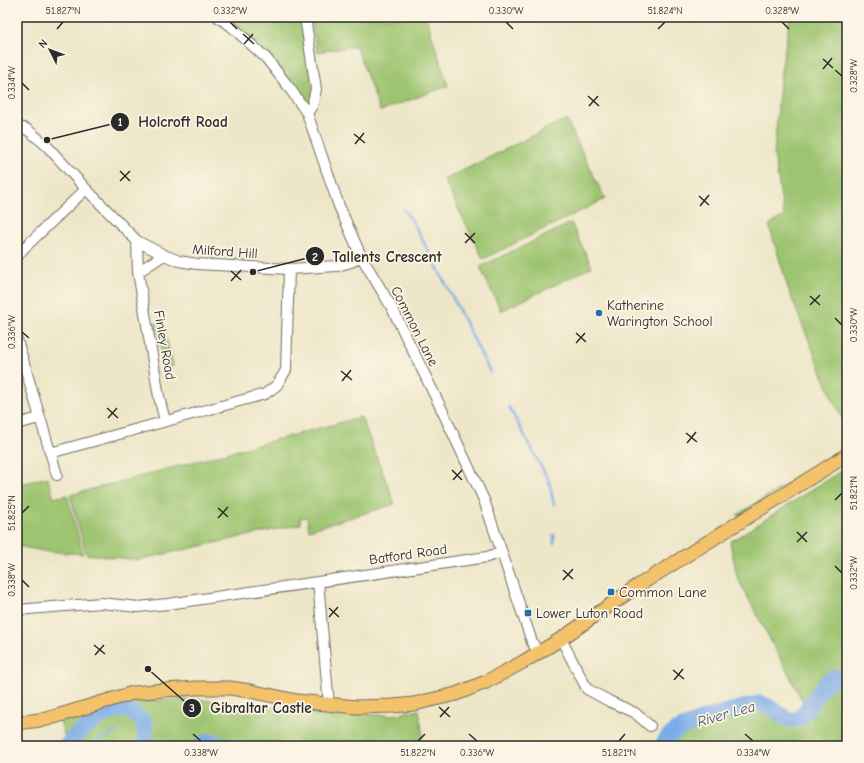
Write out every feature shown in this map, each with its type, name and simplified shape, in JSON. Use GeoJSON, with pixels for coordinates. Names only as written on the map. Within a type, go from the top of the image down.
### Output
{"type":"FeatureCollection","features":[{"type":"Feature","properties":{"kind":"main road"},"geometry":{"type":"LineString","coordinates":[[17,723],[47,719],[133,693],[198,688],[230,688],[296,701],[356,707],[414,704],[436,700],[456,694],[486,682],[561,639],[639,585],[847,455]]}},
{"type":"Feature","properties":{"kind":"street","name":"Common Lane"},"geometry":{"type":"LineString","coordinates":[[218,17],[231,26],[266,58],[307,113],[339,206],[361,256],[392,308],[484,500],[532,642],[538,652]]}},
{"type":"Feature","properties":{"kind":"street"},"geometry":{"type":"LineString","coordinates":[[305,17],[316,89],[312,106],[307,113]]}},
{"type":"Feature","properties":{"kind":"street","name":"Milford Hill"},"geometry":{"type":"LineString","coordinates":[[17,126],[28,130],[47,146],[86,189],[137,241],[179,261],[197,264],[289,269],[336,266],[351,262],[361,256]]}},
{"type":"Feature","properties":{"kind":"street"},"geometry":{"type":"LineString","coordinates":[[17,257],[22,250],[86,189]]}},
{"type":"Feature","properties":{"kind":"street","name":"Finley Road"},"geometry":{"type":"LineString","coordinates":[[137,241],[138,272],[159,397],[165,421]]}},
{"type":"Feature","properties":{"kind":"street"},"geometry":{"type":"LineString","coordinates":[[138,272],[164,255]]}},
{"type":"Feature","properties":{"kind":"street"},"geometry":{"type":"LineString","coordinates":[[50,453],[265,394],[277,385],[286,370],[289,269]]}},
{"type":"Feature","properties":{"kind":"street"},"geometry":{"type":"LineString","coordinates":[[17,340],[57,475]]}},
{"type":"Feature","properties":{"kind":"street"},"geometry":{"type":"LineString","coordinates":[[17,424],[39,418]]}},
{"type":"Feature","properties":{"kind":"street","name":"Batford Road"},"geometry":{"type":"LineString","coordinates":[[17,610],[101,603],[138,607],[168,604],[487,557],[502,552]]}},
{"type":"Feature","properties":{"kind":"street"},"geometry":{"type":"LineString","coordinates":[[318,582],[329,705]]}},
{"type":"Feature","properties":{"kind":"street"},"geometry":{"type":"LineString","coordinates":[[561,639],[587,690],[635,713],[650,726]]}},
{"type":"Feature","properties":{"kind":"green space"},"geometry":{"type":"Polygon","coordinates":[[[227,17],[301,17],[313,91],[310,102],[306,104],[258,46],[227,17]]]}},
{"type":"Feature","properties":{"kind":"green space"},"geometry":{"type":"Polygon","coordinates":[[[311,17],[426,17],[448,86],[380,111],[356,46],[317,52],[311,17]]]}},
{"type":"Feature","properties":{"kind":"green space"},"geometry":{"type":"Polygon","coordinates":[[[790,17],[847,17],[847,427],[832,398],[789,291],[769,225],[784,216],[774,154],[781,71],[790,17]]]}},
{"type":"Feature","properties":{"kind":"green space"},"geometry":{"type":"Polygon","coordinates":[[[566,119],[605,199],[483,259],[444,180],[566,119]]]}},
{"type":"Feature","properties":{"kind":"green space"},"geometry":{"type":"Polygon","coordinates":[[[571,223],[592,267],[501,311],[480,267],[571,223]]]}},
{"type":"Feature","properties":{"kind":"green space"},"geometry":{"type":"Polygon","coordinates":[[[162,322],[173,366],[164,368],[158,330],[154,330],[153,323],[162,322]]]}},
{"type":"Feature","properties":{"kind":"green space"},"geometry":{"type":"Polygon","coordinates":[[[361,417],[395,504],[309,530],[307,517],[300,518],[301,524],[137,560],[86,554],[70,495],[361,417]]]}},
{"type":"Feature","properties":{"kind":"green space"},"geometry":{"type":"Polygon","coordinates":[[[847,446],[847,449],[739,516],[737,515],[847,446]]]}},
{"type":"Feature","properties":{"kind":"green space"},"geometry":{"type":"Polygon","coordinates":[[[847,467],[847,746],[662,746],[667,738],[677,730],[714,715],[760,703],[771,708],[787,719],[794,720],[801,717],[807,709],[737,577],[730,542],[847,467]]]}},
{"type":"Feature","properties":{"kind":"green space"},"geometry":{"type":"Polygon","coordinates":[[[47,477],[54,498],[67,495],[83,554],[43,551],[17,546],[17,485],[47,477]]]}},
{"type":"Feature","properties":{"kind":"green space"},"geometry":{"type":"Polygon","coordinates":[[[196,699],[333,714],[392,715],[419,710],[423,737],[410,746],[67,746],[60,721],[135,701],[196,699]]]}},
{"type":"Feature","properties":{"kind":"waterway"},"geometry":{"type":"LineString","coordinates":[[404,210],[413,222],[490,372]]}},
{"type":"Feature","properties":{"kind":"waterway"},"geometry":{"type":"LineString","coordinates":[[509,407],[549,481],[554,505]]}},
{"type":"Feature","properties":{"kind":"waterway"},"geometry":{"type":"LineString","coordinates":[[554,535],[554,543]]}},
{"type":"Feature","properties":{"kind":"waterway","name":"River Lea"},"geometry":{"type":"LineString","coordinates":[[662,746],[667,738],[677,730],[714,715],[760,703],[771,708],[787,719],[794,720],[801,717],[826,683],[834,677],[847,677]]}},
{"type":"Feature","properties":{"kind":"waterway","name":"River Lea"},"geometry":{"type":"LineString","coordinates":[[66,746],[81,731],[103,715],[126,708],[144,722],[145,737],[148,746]]}},
{"type":"Feature","properties":{"kind":"waterway"},"geometry":{"type":"LineString","coordinates":[[90,746],[118,730]]}},
{"type":"Feature","properties":{"kind":"waterway","name":"River Lea"},"geometry":{"type":"LineString","coordinates":[[201,746],[209,741],[228,746]]}},
{"type":"Feature","properties":{"kind":"waterway","name":"River Lea"},"geometry":{"type":"LineString","coordinates":[[17,743],[22,746]]}},
{"type":"Feature","properties":{"kind":"place","name":"Holcroft Road"},"geometry":{"type":"Point","coordinates":[47,140]}},
{"type":"Feature","properties":{"kind":"place","name":"Tallents Crescent"},"geometry":{"type":"Point","coordinates":[253,272]}},
{"type":"Feature","properties":{"kind":"place","name":"Katherine Warington School"},"geometry":{"type":"Point","coordinates":[599,313]}},
{"type":"Feature","properties":{"kind":"place","name":"Common Lane"},"geometry":{"type":"Point","coordinates":[611,592]}},
{"type":"Feature","properties":{"kind":"place","name":"Lower Luton Road"},"geometry":{"type":"Point","coordinates":[528,613]}},
{"type":"Feature","properties":{"kind":"place","name":"Gibraltar Castle"},"geometry":{"type":"Point","coordinates":[148,669]}}]}
